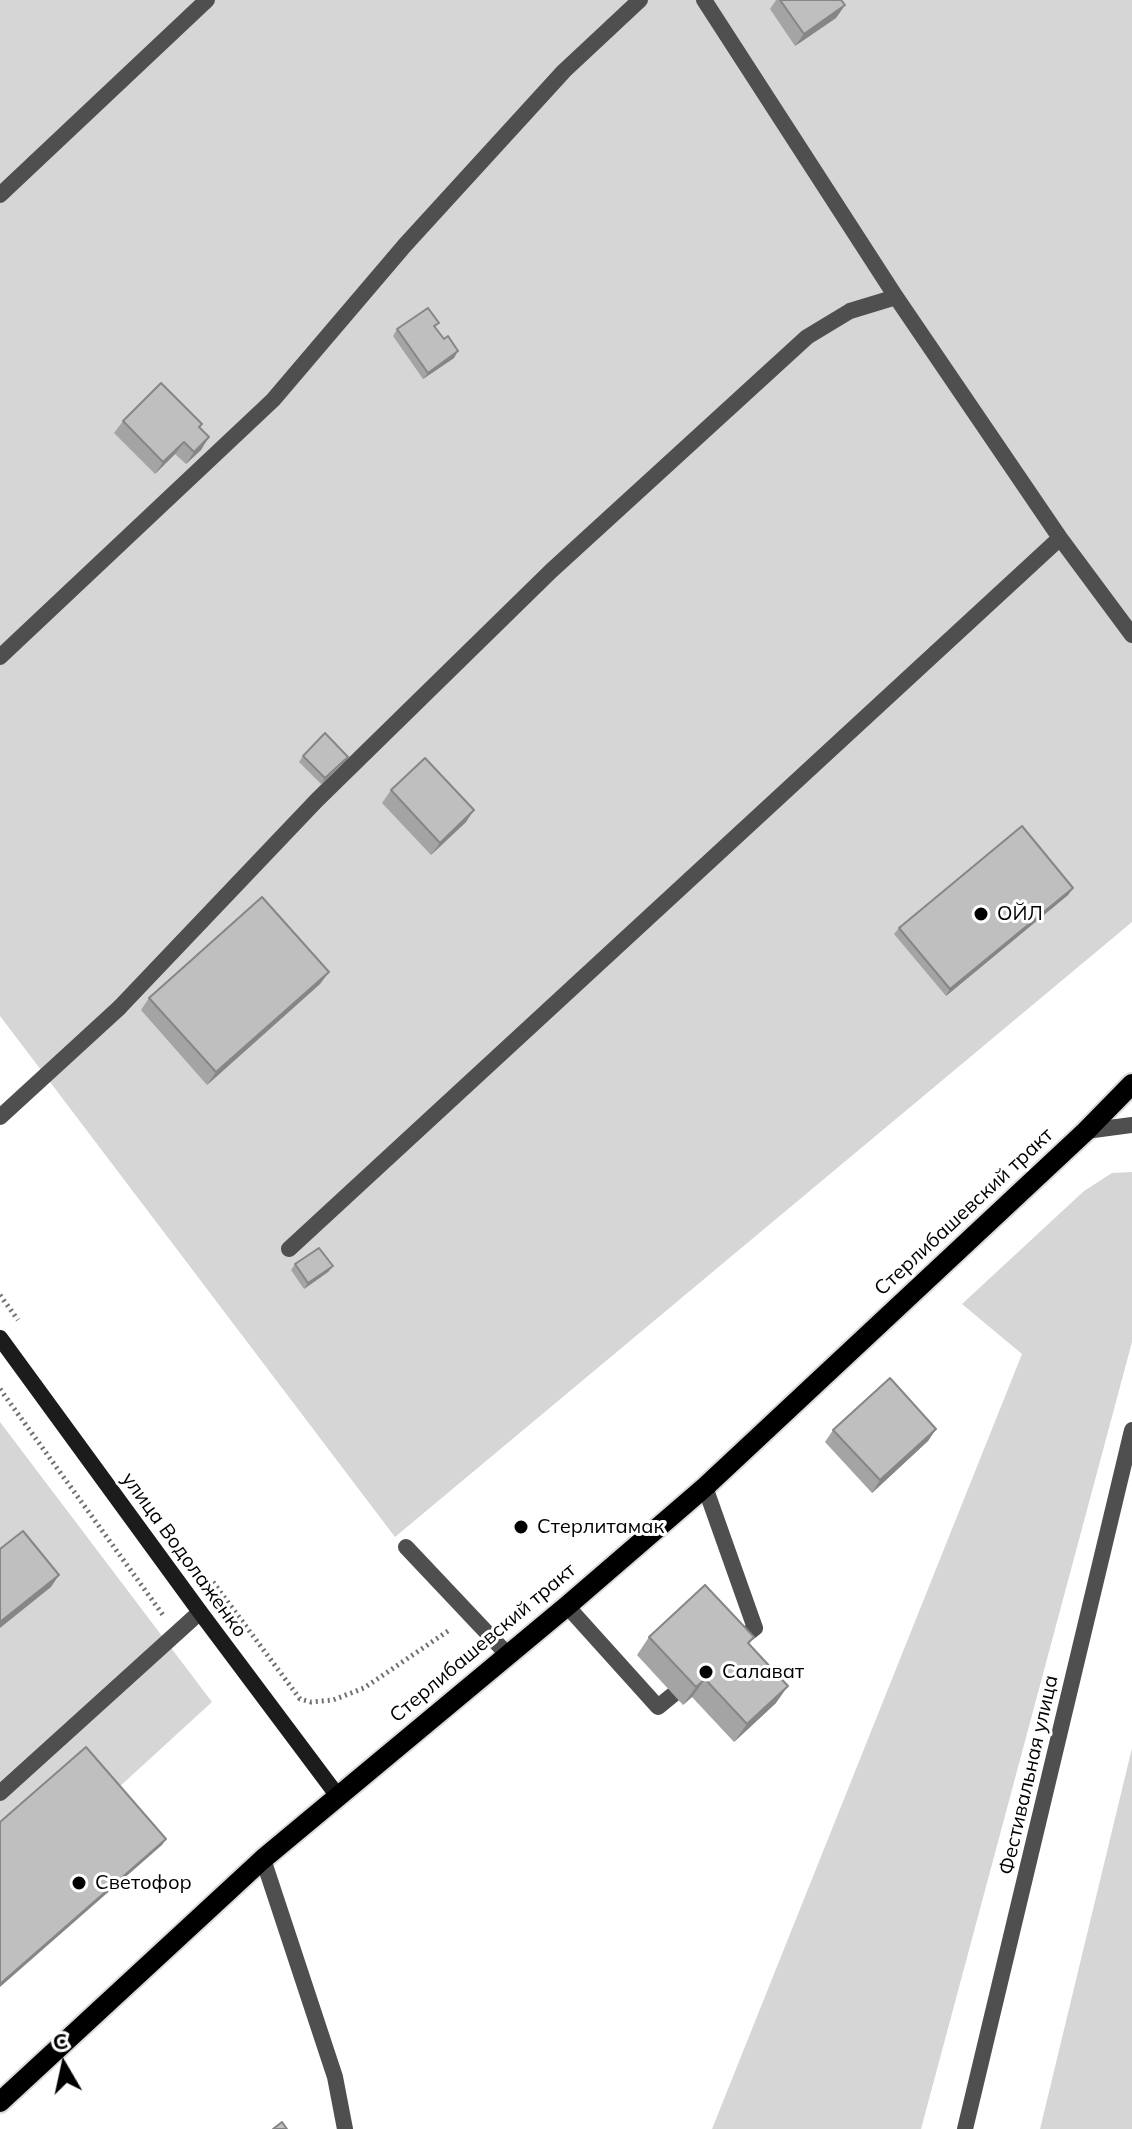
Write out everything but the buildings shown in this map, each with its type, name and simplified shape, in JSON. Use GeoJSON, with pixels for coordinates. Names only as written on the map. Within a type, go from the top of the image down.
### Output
{"type":"FeatureCollection","features":[{"type":"Feature","properties":{"kind":"main road","name":"Стерлибашевский тракт"},"geometry":{"type":"LineString","coordinates":[[0,2102],[263,1859],[705,1487],[1086,1131],[1132,1084]]}},
{"type":"Feature","properties":{"kind":"main road","name":"улица Водолаженко"},"geometry":{"type":"LineString","coordinates":[[0,1338],[337,1795]]}},
{"type":"Feature","properties":{"kind":"street"},"geometry":{"type":"LineString","coordinates":[[0,195],[207,0]]}},
{"type":"Feature","properties":{"kind":"street"},"geometry":{"type":"LineString","coordinates":[[0,657],[273,400],[405,245],[554,83],[640,0]]}},
{"type":"Feature","properties":{"kind":"street"},"geometry":{"type":"LineString","coordinates":[[704,0],[896,297],[1060,538],[1132,635]]}},
{"type":"Feature","properties":{"kind":"street"},"geometry":{"type":"LineString","coordinates":[[0,1117],[119,1008],[317,800],[551,571],[807,337],[850,311],[896,297]]}},
{"type":"Feature","properties":{"kind":"street"},"geometry":{"type":"LineString","coordinates":[[289,1249],[1060,538]]}},
{"type":"Feature","properties":{"kind":"street"},"geometry":{"type":"LineString","coordinates":[[1086,1131],[1132,1125]]}},
{"type":"Feature","properties":{"kind":"street","name":"Фестивальная улица"},"geometry":{"type":"LineString","coordinates":[[965,2129],[1132,1430]]}},
{"type":"Feature","properties":{"kind":"street"},"geometry":{"type":"LineString","coordinates":[[567,1606],[658,1707],[755,1628],[705,1487]]}},
{"type":"Feature","properties":{"kind":"street"},"geometry":{"type":"LineString","coordinates":[[406,1547],[508,1655]]}},
{"type":"Feature","properties":{"kind":"street"},"geometry":{"type":"LineString","coordinates":[[0,1793],[200,1612]]}},
{"type":"Feature","properties":{"kind":"street"},"geometry":{"type":"LineString","coordinates":[[263,1859],[335,2077],[345,2129]]}},
{"type":"Feature","properties":{"kind":"path"},"geometry":{"type":"LineString","coordinates":[[0,1295],[18,1320]]}},
{"type":"Feature","properties":{"kind":"path"},"geometry":{"type":"LineString","coordinates":[[0,1389],[176,1633]]}},
{"type":"Feature","properties":{"kind":"path"},"geometry":{"type":"LineString","coordinates":[[209,1577],[300,1699],[311,1702],[333,1700],[364,1688],[455,1626],[469,1613]]}},
{"type":"Feature","properties":{"kind":"shaded area"},"geometry":{"type":"Polygon","coordinates":[[[0,0],[1132,0],[1132,922],[395,1537],[0,1016],[0,0]]]}},
{"type":"Feature","properties":{"kind":"shaded area"},"geometry":{"type":"Polygon","coordinates":[[[1132,1172],[1132,1342],[921,2129],[712,2129],[1022,1354],[962,1304],[1084,1191],[1112,1173],[1132,1172]]]}},
{"type":"Feature","properties":{"kind":"shaded area"},"geometry":{"type":"Polygon","coordinates":[[[0,1422],[212,1702],[0,1896],[0,1422]]]}},
{"type":"Feature","properties":{"kind":"shaded area"},"geometry":{"type":"Polygon","coordinates":[[[1132,1748],[1132,2129],[1040,2129],[1132,1748]]]}},
{"type":"Feature","properties":{"kind":"place","name":"ОЙЛ"},"geometry":{"type":"Point","coordinates":[981,914]}},
{"type":"Feature","properties":{"kind":"place","name":"Стерлитамак"},"geometry":{"type":"Point","coordinates":[521,1527]}},
{"type":"Feature","properties":{"kind":"place","name":"Салават"},"geometry":{"type":"Point","coordinates":[706,1672]}},
{"type":"Feature","properties":{"kind":"place","name":"Светофор"},"geometry":{"type":"Point","coordinates":[79,1883]}}]}
